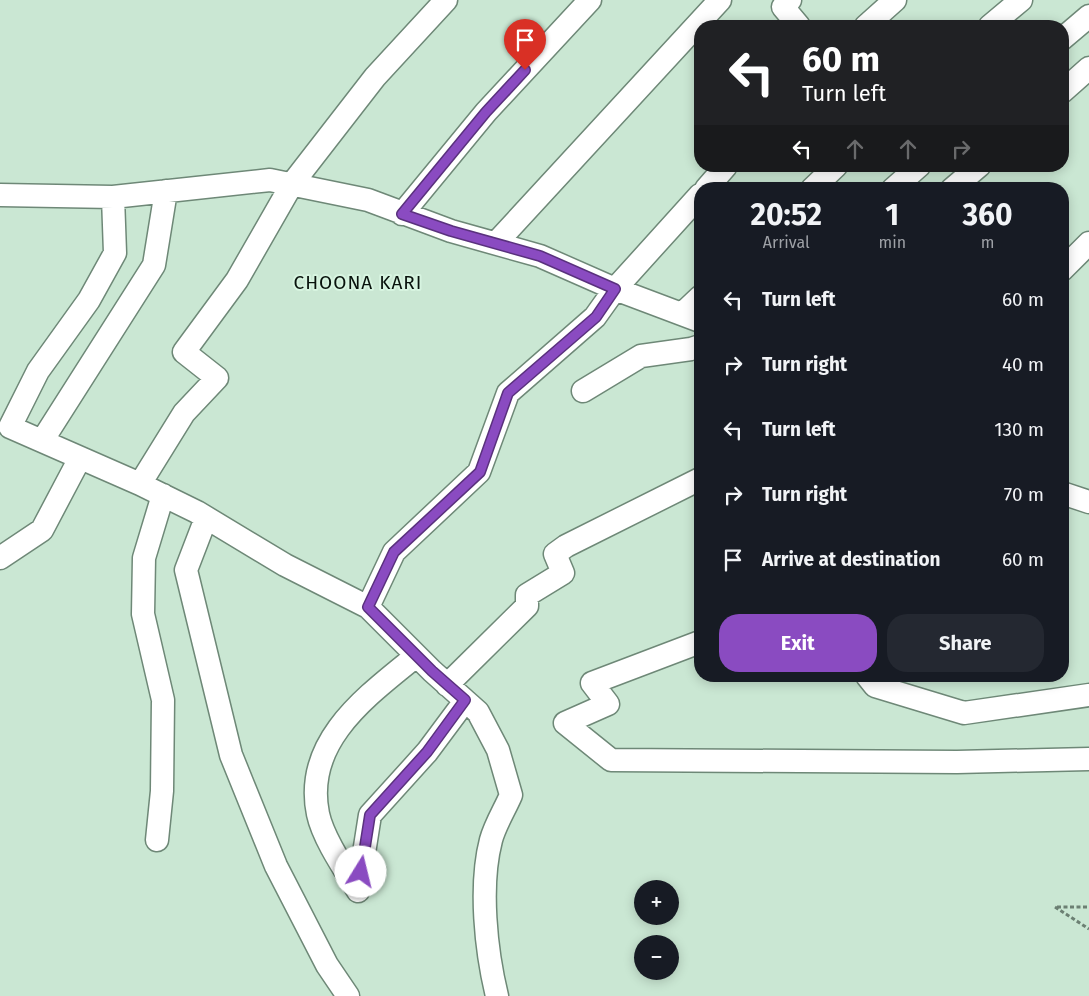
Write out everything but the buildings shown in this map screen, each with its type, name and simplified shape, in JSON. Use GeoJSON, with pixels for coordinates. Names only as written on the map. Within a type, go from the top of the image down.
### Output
{"type":"FeatureCollection","features":[{"type":"Feature","properties":{"kind":"street"},"geometry":{"type":"LineString","coordinates":[[140,484],[184,413],[217,378],[184,352],[237,280],[292,184],[375,77],[446,0]]}},
{"type":"Feature","properties":{"kind":"street"},"geometry":{"type":"LineString","coordinates":[[402,214],[486,112],[590,0]]}},
{"type":"Feature","properties":{"kind":"street"},"geometry":{"type":"LineString","coordinates":[[702,20],[720,0]]}},
{"type":"Feature","properties":{"kind":"street"},"geometry":{"type":"LineString","coordinates":[[790,0],[783,7],[794,20]]}},
{"type":"Feature","properties":{"kind":"street"},"geometry":{"type":"LineString","coordinates":[[873,20],[895,0]]}},
{"type":"Feature","properties":{"kind":"street"},"geometry":{"type":"LineString","coordinates":[[997,20],[1021,0]]}},
{"type":"Feature","properties":{"kind":"street"},"geometry":{"type":"LineString","coordinates":[[1069,33],[1089,16]]}},
{"type":"Feature","properties":{"kind":"street"},"geometry":{"type":"LineString","coordinates":[[497,242],[694,28]]}},
{"type":"Feature","properties":{"kind":"street"},"geometry":{"type":"LineString","coordinates":[[1069,86],[1089,68]]}},
{"type":"Feature","properties":{"kind":"street"},"geometry":{"type":"LineString","coordinates":[[712,182],[721,172]]}},
{"type":"Feature","properties":{"kind":"street"},"geometry":{"type":"LineString","coordinates":[[819,182],[830,172]]}},
{"type":"Feature","properties":{"kind":"street"},"geometry":{"type":"LineString","coordinates":[[901,182],[912,172]]}},
{"type":"Feature","properties":{"kind":"street"},"geometry":{"type":"LineString","coordinates":[[960,182],[972,172]]}},
{"type":"Feature","properties":{"kind":"street"},"geometry":{"type":"LineString","coordinates":[[0,195],[112,197],[270,180],[368,200],[451,231],[497,242],[540,256],[615,289],[691,318]]}},
{"type":"Feature","properties":{"kind":"street"},"geometry":{"type":"LineString","coordinates":[[42,441],[154,266],[166,191]]}},
{"type":"Feature","properties":{"kind":"street"},"geometry":{"type":"LineString","coordinates":[[112,197],[115,253],[89,300],[38,371],[10,427],[162,495],[206,518],[285,565],[368,607],[416,656],[478,712],[498,750],[511,795],[491,840],[485,894],[489,965],[497,996]]}},
{"type":"Feature","properties":{"kind":"street"},"geometry":{"type":"LineString","coordinates":[[368,607],[394,552],[480,472],[508,393],[596,317],[615,289],[694,202]]}},
{"type":"Feature","properties":{"kind":"street"},"geometry":{"type":"LineString","coordinates":[[1069,263],[1089,243]]}},
{"type":"Feature","properties":{"kind":"street"},"geometry":{"type":"LineString","coordinates":[[583,391],[641,356],[694,348]]}},
{"type":"Feature","properties":{"kind":"street"},"geometry":{"type":"LineString","coordinates":[[0,558],[42,530],[80,458]]}},
{"type":"Feature","properties":{"kind":"street"},"geometry":{"type":"LineString","coordinates":[[447,684],[527,606],[527,595],[563,573],[555,554],[566,546],[694,482]]}},
{"type":"Feature","properties":{"kind":"street"},"geometry":{"type":"LineString","coordinates":[[157,840],[162,791],[163,700],[143,614],[144,558],[162,495]]}},
{"type":"Feature","properties":{"kind":"street"},"geometry":{"type":"LineString","coordinates":[[1069,495],[1089,502]]}},
{"type":"Feature","properties":{"kind":"street"},"geometry":{"type":"LineString","coordinates":[[206,518],[186,570],[231,755],[276,866],[327,965],[348,996]]}},
{"type":"Feature","properties":{"kind":"street"},"geometry":{"type":"LineString","coordinates":[[694,644],[592,683],[608,704],[565,723],[611,760],[957,762],[1089,759]]}},
{"type":"Feature","properties":{"kind":"street"},"geometry":{"type":"LineString","coordinates":[[416,656],[364,699],[339,726],[317,769],[318,814],[336,855],[358,891],[370,815],[427,752],[465,700]]}},
{"type":"Feature","properties":{"kind":"street"},"geometry":{"type":"LineString","coordinates":[[872,682],[875,686],[964,713],[1089,695]]}},
{"type":"Feature","properties":{"kind":"path"},"geometry":{"type":"LineString","coordinates":[[1089,907],[1055,907],[1089,929]]}},
{"type":"Feature","properties":{"kind":"district","name":"CHOONA KARI"},"geometry":{"type":"Point","coordinates":[358,282]}},
{"type":"Feature","properties":{"kind":"route"},"geometry":{"type":"LineString","coordinates":[[361,872],[370,815],[427,752],[465,700],[432,671],[368,607],[394,552],[480,472],[508,393],[596,317],[615,289],[540,256],[497,242],[451,231],[402,214],[486,112],[525,70]]}}]}
